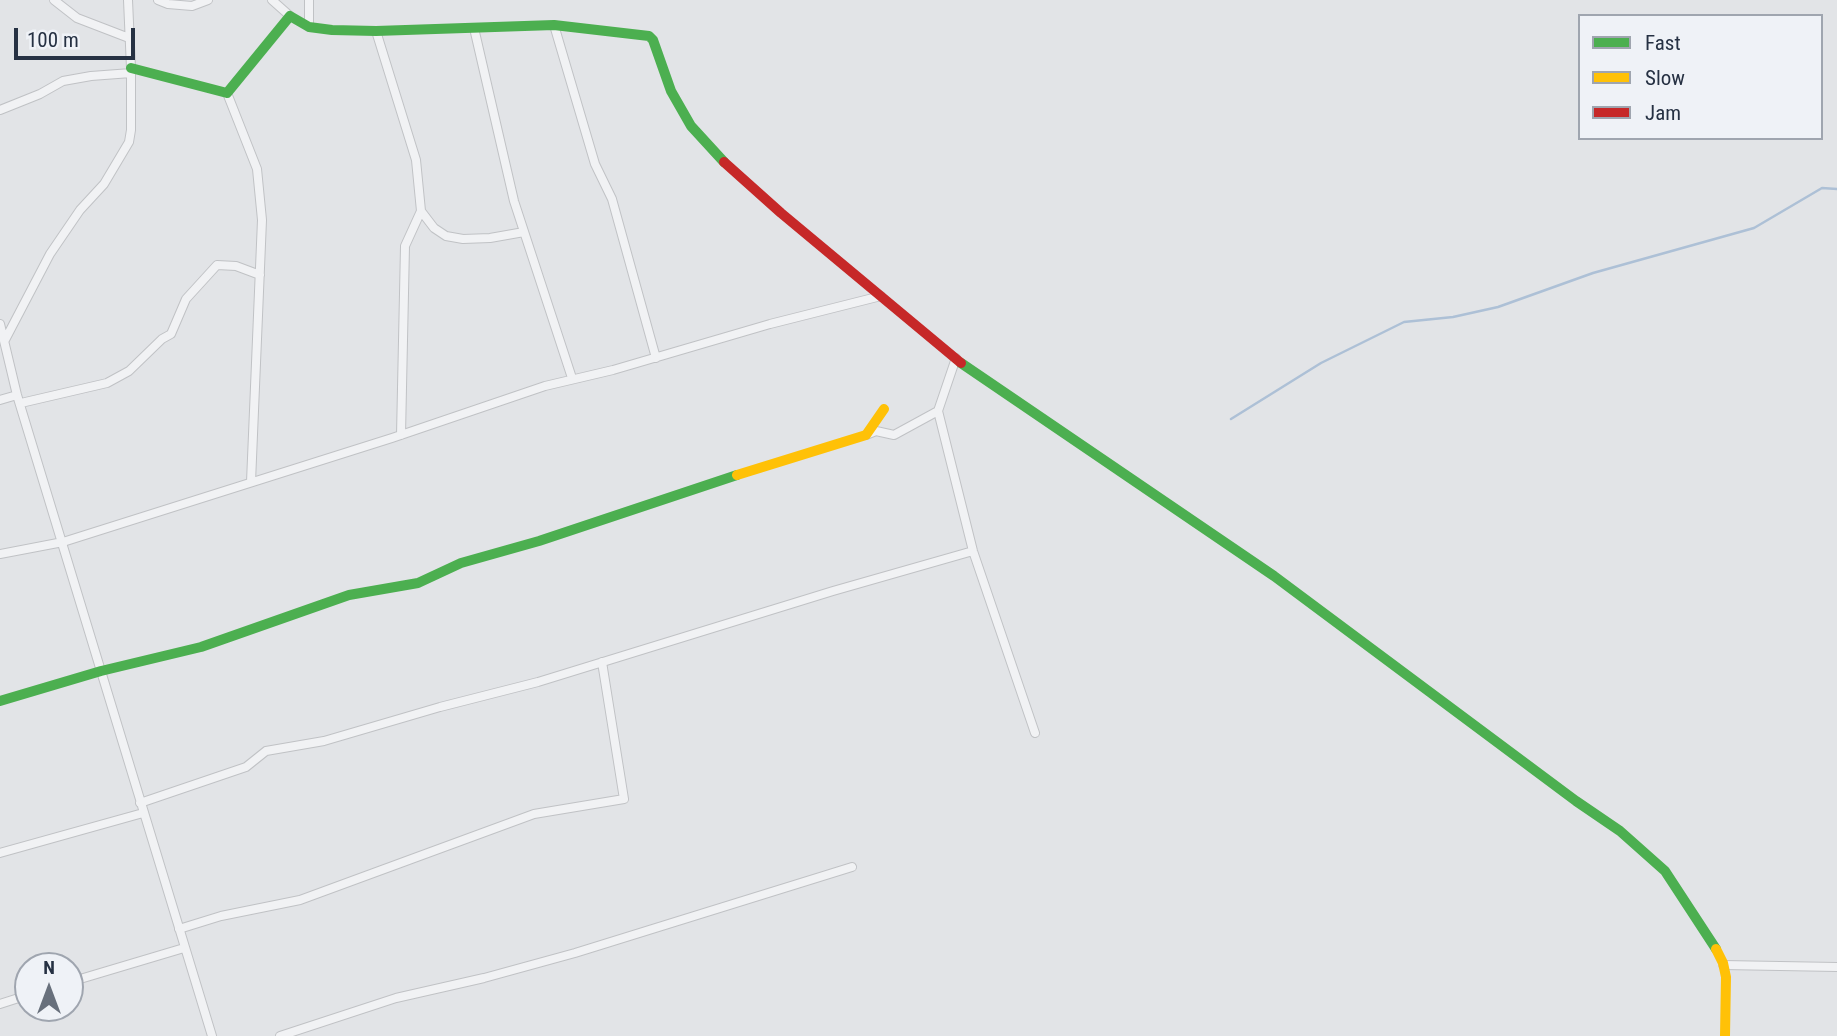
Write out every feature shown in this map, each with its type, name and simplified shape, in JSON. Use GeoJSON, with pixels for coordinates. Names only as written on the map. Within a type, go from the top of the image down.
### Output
{"type":"FeatureCollection","features":[{"type":"Feature","properties":{"kind":"street"},"geometry":{"type":"LineString","coordinates":[[54,0],[77,18],[129,38]]}},
{"type":"Feature","properties":{"kind":"street"},"geometry":{"type":"LineString","coordinates":[[5,340],[50,254],[80,210],[104,184],[129,142],[131,71],[128,0]]}},
{"type":"Feature","properties":{"kind":"street"},"geometry":{"type":"LineString","coordinates":[[158,0],[168,4],[192,6],[208,0]]}},
{"type":"Feature","properties":{"kind":"street"},"geometry":{"type":"LineString","coordinates":[[272,0],[290,16],[309,27],[332,30],[554,25],[649,36],[653,40],[671,91],[691,126],[712,151],[781,213],[956,358],[1274,576],[1620,831],[1665,871],[1717,950],[1723,965],[1726,977],[1725,1036]]}},
{"type":"Feature","properties":{"kind":"street"},"geometry":{"type":"LineString","coordinates":[[309,0],[309,27]]}},
{"type":"Feature","properties":{"kind":"street"},"geometry":{"type":"LineString","coordinates":[[226,93],[290,16]]}},
{"type":"Feature","properties":{"kind":"street"},"geometry":{"type":"LineString","coordinates":[[554,25],[595,164],[612,199],[656,358]]}},
{"type":"Feature","properties":{"kind":"street"},"geometry":{"type":"LineString","coordinates":[[474,28],[514,201],[572,378]]}},
{"type":"Feature","properties":{"kind":"street"},"geometry":{"type":"LineString","coordinates":[[376,31],[416,160],[421,211],[405,246],[401,435]]}},
{"type":"Feature","properties":{"kind":"street"},"geometry":{"type":"LineString","coordinates":[[0,110],[40,94],[63,81],[131,71],[226,93]]}},
{"type":"Feature","properties":{"kind":"street"},"geometry":{"type":"LineString","coordinates":[[226,93],[257,169],[262,220],[251,482]]}},
{"type":"Feature","properties":{"kind":"street"},"geometry":{"type":"LineString","coordinates":[[421,211],[434,228],[446,236],[463,239],[490,238],[524,232]]}},
{"type":"Feature","properties":{"kind":"street"},"geometry":{"type":"LineString","coordinates":[[0,400],[107,383],[129,371],[162,339],[171,334],[186,299],[217,265],[236,266],[260,275]]}},
{"type":"Feature","properties":{"kind":"street"},"geometry":{"type":"LineString","coordinates":[[0,554],[63,542],[572,378],[656,358],[770,324],[881,296]]}},
{"type":"Feature","properties":{"kind":"street"},"geometry":{"type":"LineString","coordinates":[[0,324],[19,399],[212,1036]]}},
{"type":"Feature","properties":{"kind":"street"},"geometry":{"type":"LineString","coordinates":[[956,358],[938,411],[973,551],[1035,733]]}},
{"type":"Feature","properties":{"kind":"street"},"geometry":{"type":"LineString","coordinates":[[866,435],[884,409]]}},
{"type":"Feature","properties":{"kind":"street"},"geometry":{"type":"LineString","coordinates":[[0,701],[102,670],[201,647],[349,595],[418,583],[461,563],[539,541],[703,485],[876,432],[894,435],[938,411]]}},
{"type":"Feature","properties":{"kind":"street"},"geometry":{"type":"LineString","coordinates":[[140,803],[246,766],[266,751],[324,741],[538,682],[973,551]]}},
{"type":"Feature","properties":{"kind":"street"},"geometry":{"type":"LineString","coordinates":[[179,929],[221,916],[300,900],[534,814],[624,799],[602,662]]}},
{"type":"Feature","properties":{"kind":"street"},"geometry":{"type":"LineString","coordinates":[[0,853],[143,813]]}},
{"type":"Feature","properties":{"kind":"street"},"geometry":{"type":"LineString","coordinates":[[280,1036],[397,998],[575,953],[852,867]]}},
{"type":"Feature","properties":{"kind":"street"},"geometry":{"type":"LineString","coordinates":[[84,978],[184,948]]}},
{"type":"Feature","properties":{"kind":"street"},"geometry":{"type":"LineString","coordinates":[[1723,965],[1837,967]]}},
{"type":"Feature","properties":{"kind":"waterway"},"geometry":{"type":"LineString","coordinates":[[1231,419],[1321,363],[1404,322],[1453,317],[1498,307],[1593,273],[1754,228],[1822,188],[1837,189]]}},
{"type":"Feature","properties":{"kind":"traffic: fast"},"geometry":{"type":"LineString","coordinates":[[131,68],[227,93],[290,16],[309,27],[332,30],[554,25],[649,36],[653,40],[671,91],[691,126],[724,162]]}},
{"type":"Feature","properties":{"kind":"traffic: fast"},"geometry":{"type":"LineString","coordinates":[[961,363],[1274,576],[1620,831],[1665,871],[1716,949]]}},
{"type":"Feature","properties":{"kind":"traffic: fast"},"geometry":{"type":"LineString","coordinates":[[0,701],[101,671],[201,647],[349,595],[418,583],[461,563],[539,541],[737,475]]}},
{"type":"Feature","properties":{"kind":"traffic: slow"},"geometry":{"type":"LineString","coordinates":[[737,475],[866,435],[884,409]]}},
{"type":"Feature","properties":{"kind":"traffic: slow"},"geometry":{"type":"LineString","coordinates":[[1716,949],[1726,977],[1725,1036]]}},
{"type":"Feature","properties":{"kind":"traffic: jam"},"geometry":{"type":"LineString","coordinates":[[724,162],[961,363]]}}]}
